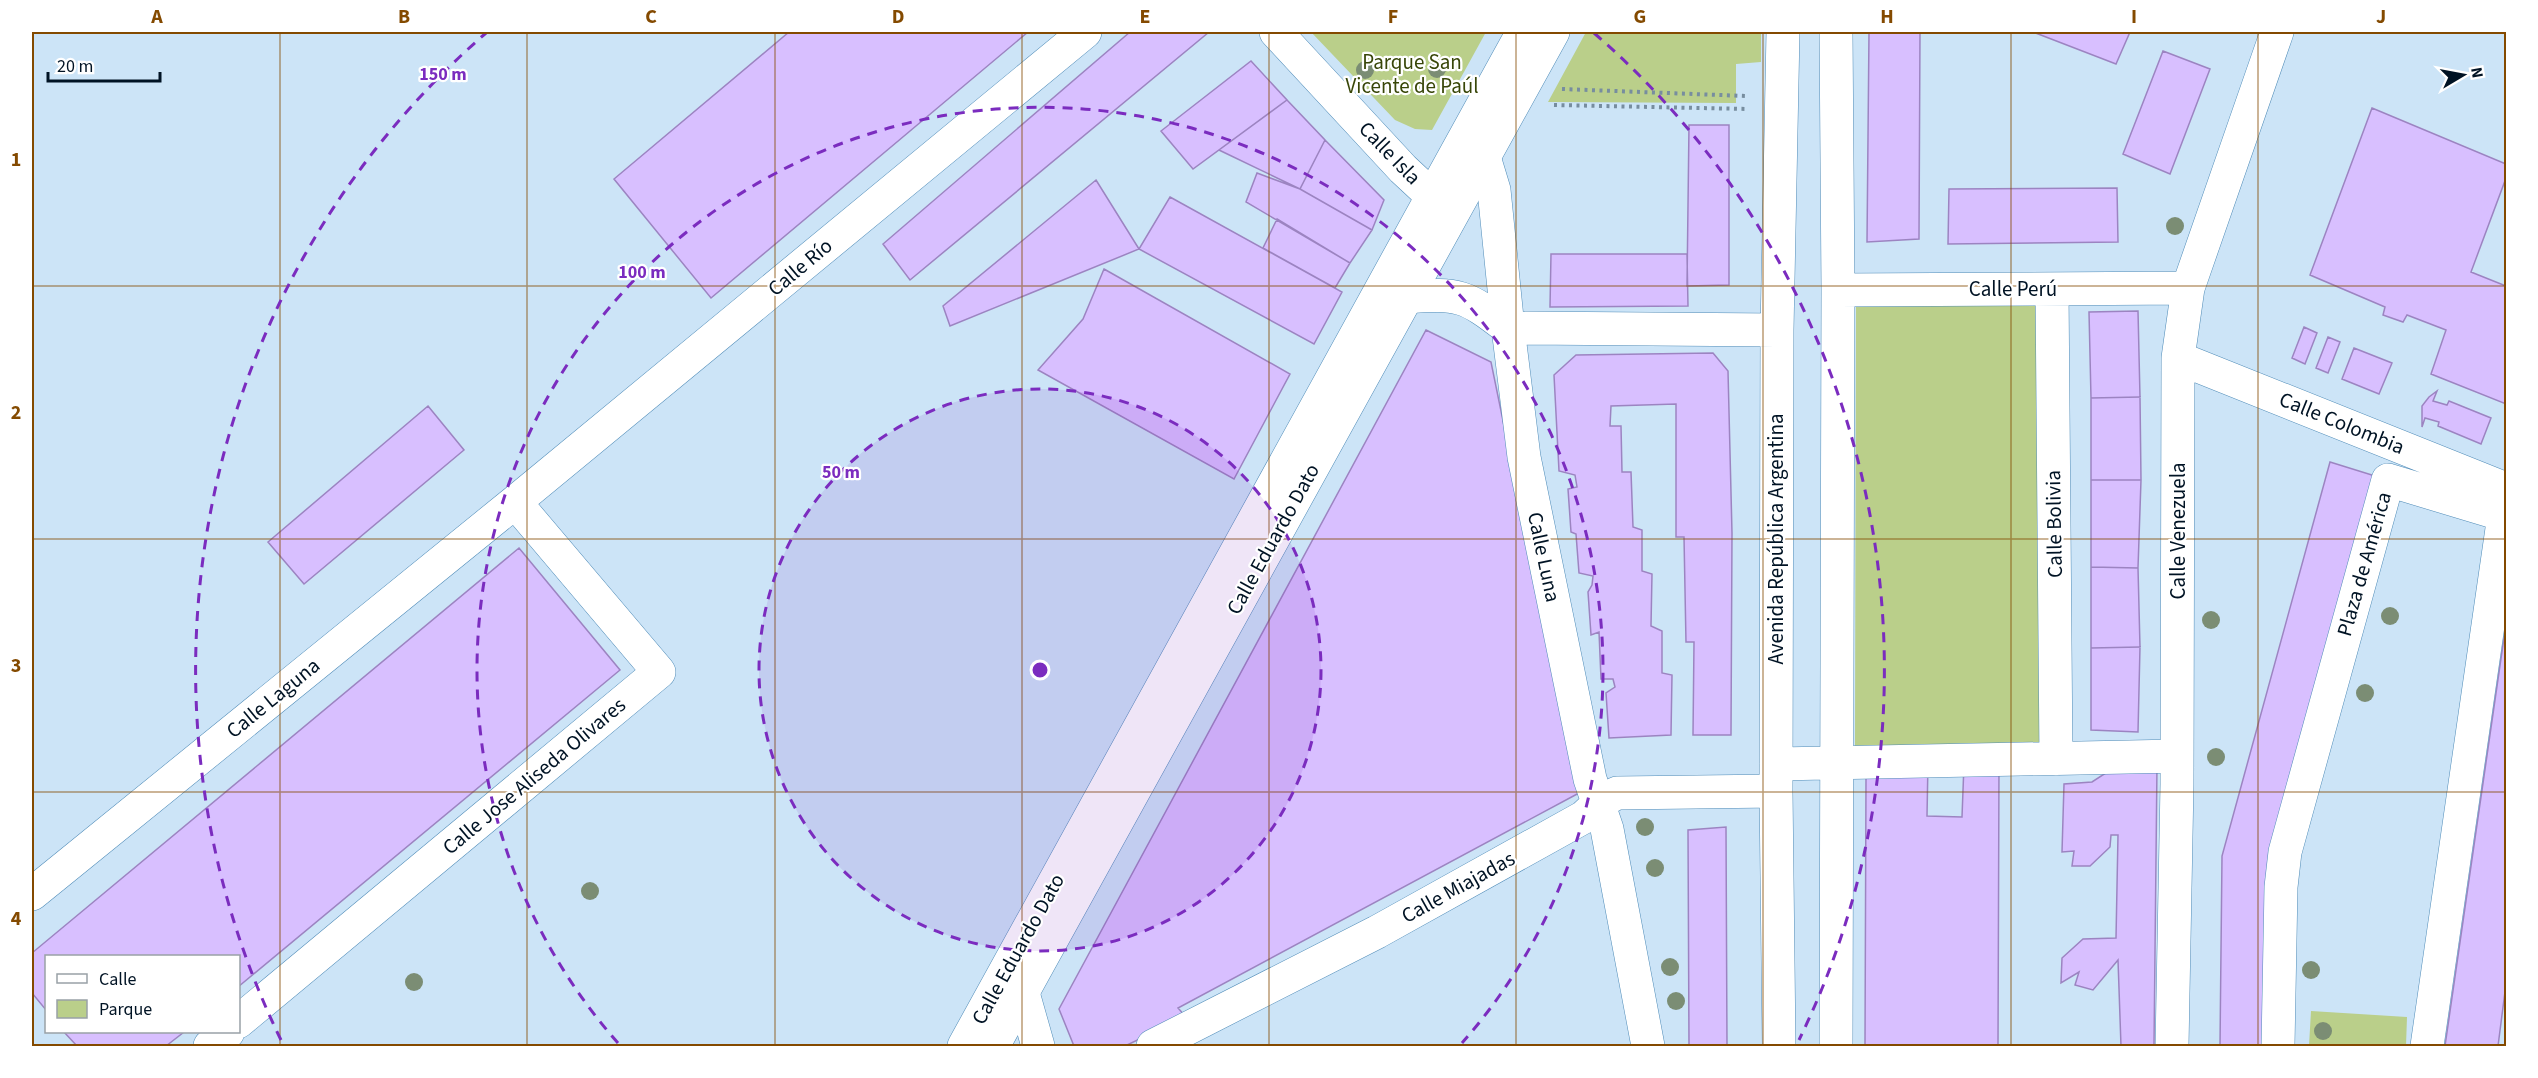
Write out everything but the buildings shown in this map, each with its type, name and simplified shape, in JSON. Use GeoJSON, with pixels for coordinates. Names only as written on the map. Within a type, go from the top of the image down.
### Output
{"type":"FeatureCollection","features":[{"type":"Feature","properties":{"kind":"street","name":"Calle Río"},"geometry":{"type":"LineString","coordinates":[[515,502],[1085,32]]}},
{"type":"Feature","properties":{"kind":"street","name":"Calle Isla"},"geometry":{"type":"LineString","coordinates":[[1276,32],[1403,169],[1432,196]]}},
{"type":"Feature","properties":{"kind":"street","name":"Calle Eduardo Dato"},"geometry":{"type":"LineString","coordinates":[[964,1047],[1523,32]]}},
{"type":"Feature","properties":{"kind":"street","name":"Calle Eduardo Dato"},"geometry":{"type":"LineString","coordinates":[[993,1047],[1484,157],[1524,105],[1553,32]]}},
{"type":"Feature","properties":{"kind":"street","name":"Avenida República Argentina"},"geometry":{"type":"LineString","coordinates":[[1779,1047],[1776,778],[1777,330],[1783,32]]}},
{"type":"Feature","properties":{"kind":"street"},"geometry":{"type":"LineString","coordinates":[[1836,32],[1838,290],[1836,1047]]}},
{"type":"Feature","properties":{"kind":"street","name":"Calle Venezuela"},"geometry":{"type":"LineString","coordinates":[[2172,1047],[2177,756],[2178,358],[2188,288],[2277,32]]}},
{"type":"Feature","properties":{"kind":"street","name":"Calle Luna"},"geometry":{"type":"LineString","coordinates":[[1484,157],[1494,190],[1524,457],[1590,779],[1600,802],[1607,829],[1648,1047]]}},
{"type":"Feature","properties":{"kind":"street","name":"Calle Perú"},"geometry":{"type":"LineString","coordinates":[[1838,290],[2188,288]]}},
{"type":"Feature","properties":{"kind":"street","name":"Calle Bolivia"},"geometry":{"type":"LineString","coordinates":[[2052,289],[2056,759]]}},
{"type":"Feature","properties":{"kind":"street"},"geometry":{"type":"LineString","coordinates":[[1406,297],[1454,295],[1470,301],[1508,328],[1777,330]]}},
{"type":"Feature","properties":{"kind":"street","name":"Calle Colombia"},"geometry":{"type":"LineString","coordinates":[[2178,358],[2506,489]]}},
{"type":"Feature","properties":{"kind":"street","name":"Plaza de América"},"geometry":{"type":"LineString","coordinates":[[2278,1047],[2281,887],[2285,852],[2388,480],[2504,515],[2427,1047]]}},
{"type":"Feature","properties":{"kind":"street","name":"Calle Laguna"},"geometry":{"type":"LineString","coordinates":[[32,894],[515,502]]}},
{"type":"Feature","properties":{"kind":"street","name":"Calle Jose Aliseda Olivares"},"geometry":{"type":"LineString","coordinates":[[240,1020],[659,672],[515,502]]}},
{"type":"Feature","properties":{"kind":"street"},"geometry":{"type":"LineString","coordinates":[[1836,764],[2177,756]]}},
{"type":"Feature","properties":{"kind":"street","name":"Calle Miajadas"},"geometry":{"type":"LineString","coordinates":[[1153,1047],[1377,932],[1584,817],[1600,802],[1617,793],[1776,778],[1836,764]]}},
{"type":"Feature","properties":{"kind":"street"},"geometry":{"type":"LineString","coordinates":[[1023,993],[1038,1047]]}},
{"type":"Feature","properties":{"kind":"street"},"geometry":{"type":"LineString","coordinates":[[210,1047],[227,1033]]}},
{"type":"Feature","properties":{"kind":"path"},"geometry":{"type":"LineString","coordinates":[[1524,105],[1543,88],[1747,96],[1759,83],[1782,97]]}},
{"type":"Feature","properties":{"kind":"path"},"geometry":{"type":"LineString","coordinates":[[1524,105],[1782,97]]}},
{"type":"Feature","properties":{"kind":"green space","name":"Parque San Vicente de Paúl"},"geometry":{"type":"Polygon","coordinates":[[[1311,32],[1486,32],[1432,130],[1415,129],[1395,120],[1311,32]]]}},
{"type":"Feature","properties":{"kind":"green space"},"geometry":{"type":"Polygon","coordinates":[[[1586,32],[1761,32],[1761,62],[1736,64],[1736,103],[1548,102],[1586,32]]]}},
{"type":"Feature","properties":{"kind":"green space"},"geometry":{"type":"Polygon","coordinates":[[[2039,300],[2045,742],[1855,746],[1856,302],[2039,300]]]}},
{"type":"Feature","properties":{"kind":"green space"},"geometry":{"type":"Polygon","coordinates":[[[2311,1011],[2407,1017],[2406,1046],[2309,1046],[2311,1011]]]}}]}
